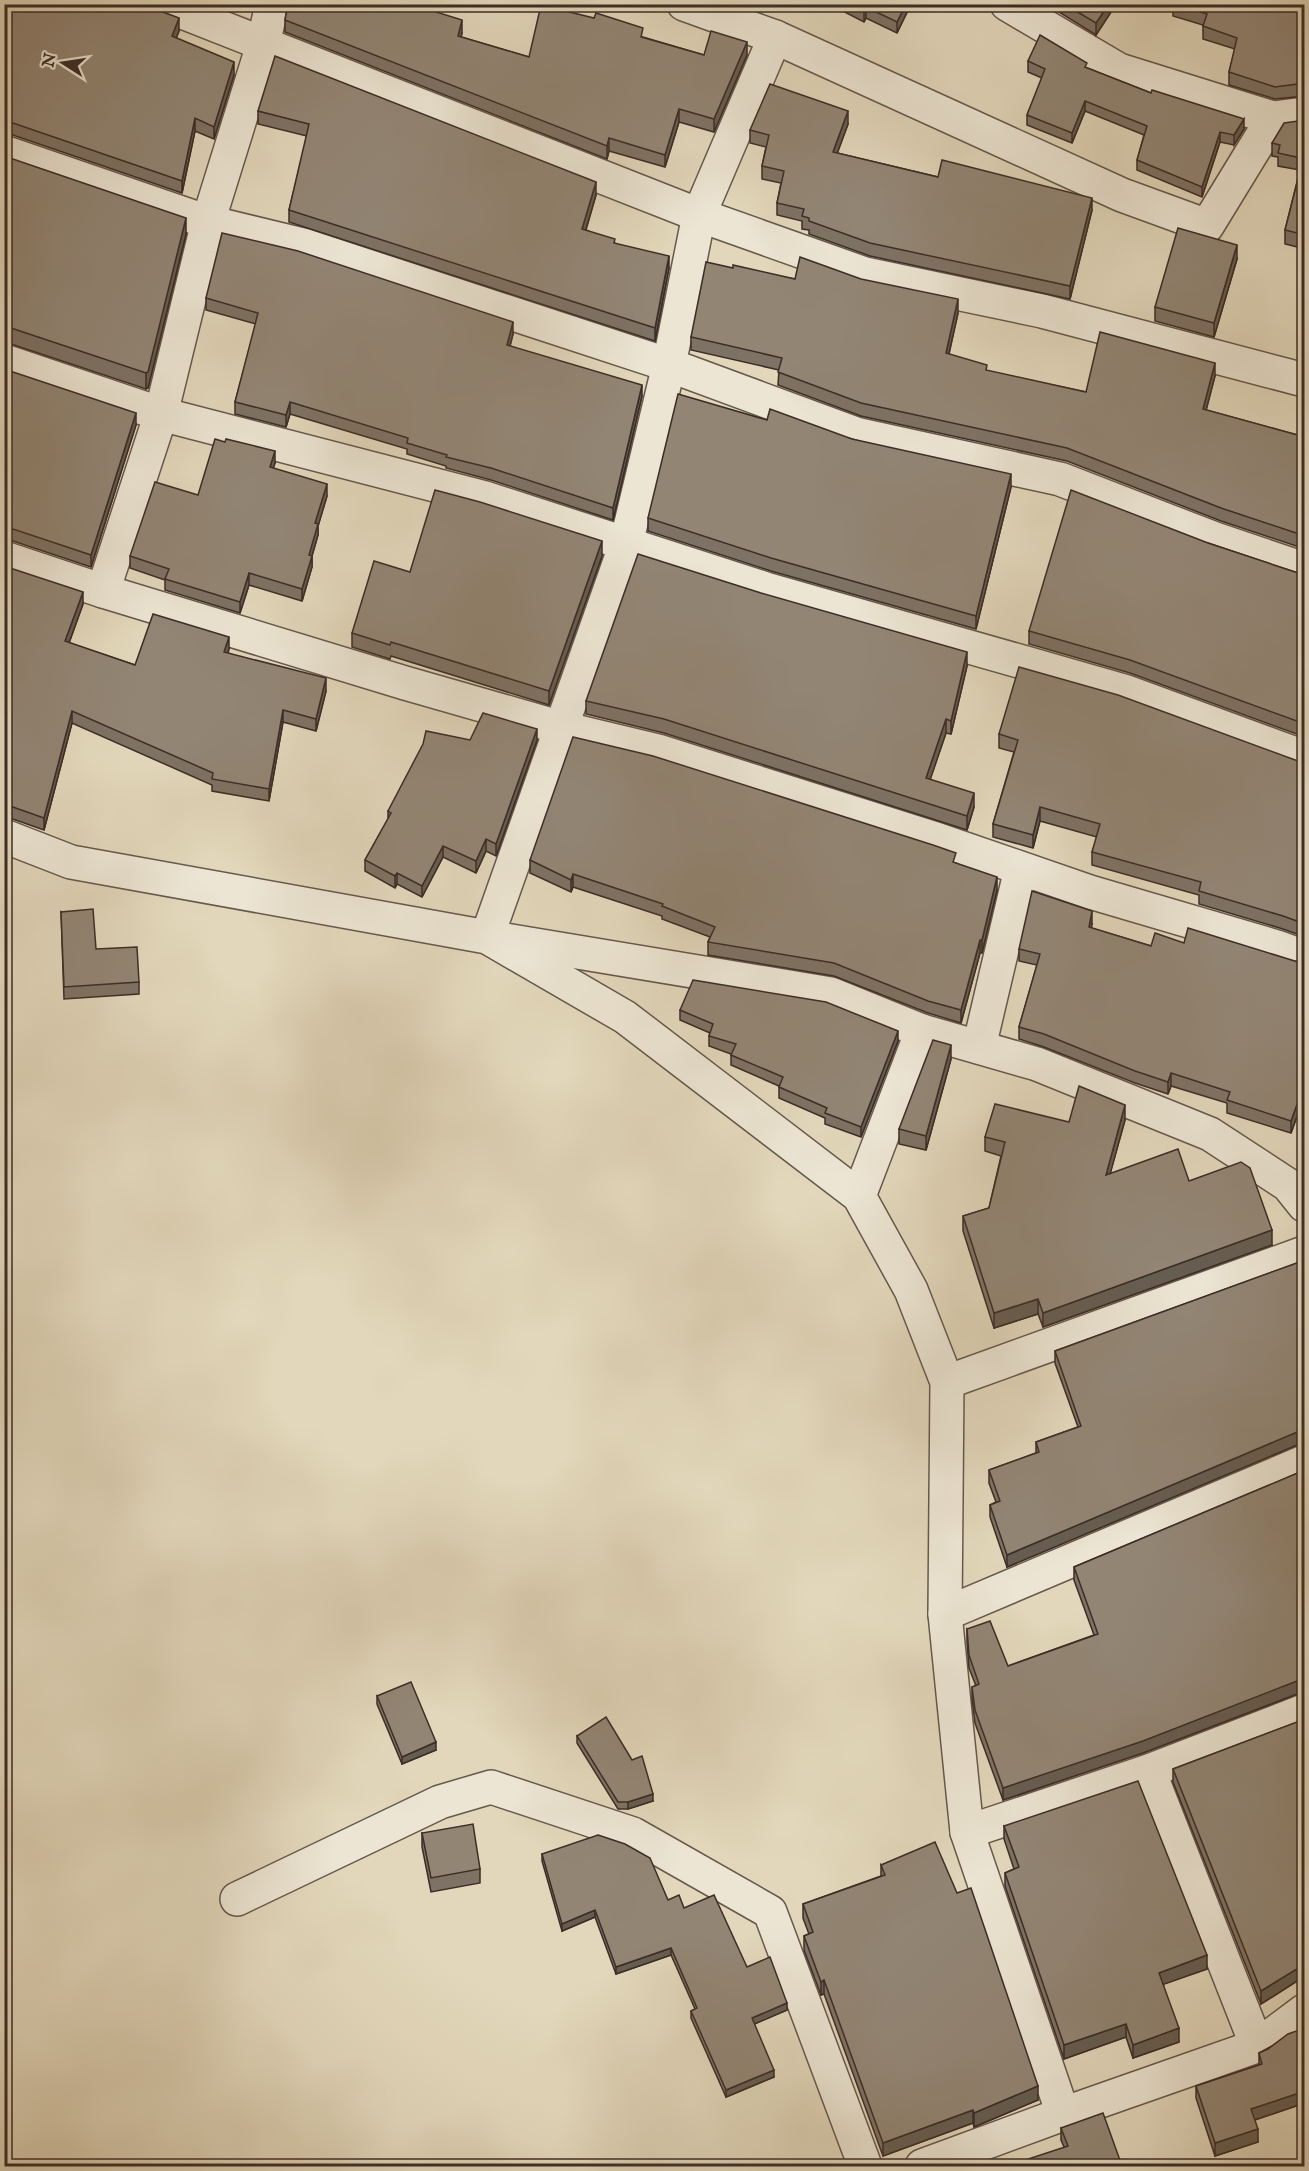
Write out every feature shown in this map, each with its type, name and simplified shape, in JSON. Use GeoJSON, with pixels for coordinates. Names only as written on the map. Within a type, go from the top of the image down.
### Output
{"type":"FeatureCollection","features":[{"type":"Feature","properties":{"kind":"street"},"geometry":{"type":"LineString","coordinates":[[162,4],[699,215],[865,274],[1042,311],[1305,380]]}},
{"type":"Feature","properties":{"kind":"street"},"geometry":{"type":"LineString","coordinates":[[103,591],[161,414],[208,222],[263,45],[272,4]]}},
{"type":"Feature","properties":{"kind":"street"},"geometry":{"type":"LineString","coordinates":[[684,4],[775,37],[1122,195],[1207,226],[1289,116],[1119,70],[1006,4]]}},
{"type":"Feature","properties":{"kind":"street"},"geometry":{"type":"LineString","coordinates":[[487,937],[626,544],[669,364],[699,215],[775,37]]}},
{"type":"Feature","properties":{"kind":"street"},"geometry":{"type":"LineString","coordinates":[[4,152],[208,222],[303,245],[669,364],[856,434],[1060,479],[1215,539],[1305,569]]}},
{"type":"Feature","properties":{"kind":"street"},"geometry":{"type":"LineString","coordinates":[[4,361],[161,414],[484,498],[777,593],[1124,692],[1305,757]]}},
{"type":"Feature","properties":{"kind":"street"},"geometry":{"type":"LineString","coordinates":[[4,558],[103,591],[405,683],[562,728],[658,751],[939,840],[1090,892],[1305,957]]}},
{"type":"Feature","properties":{"kind":"street"},"geometry":{"type":"LineString","coordinates":[[4,836],[71,862],[487,937],[831,994],[922,1031],[1037,1064],[1210,1134],[1288,1185],[1305,1205]]}},
{"type":"Feature","properties":{"kind":"street"},"geometry":{"type":"LineString","coordinates":[[979,1047],[1021,869]]}},
{"type":"Feature","properties":{"kind":"street"},"geometry":{"type":"LineString","coordinates":[[487,937],[625,1017],[859,1196],[911,1290],[947,1382],[945,1614],[967,1832],[1063,2114]]}},
{"type":"Feature","properties":{"kind":"street"},"geometry":{"type":"LineString","coordinates":[[859,1196],[922,1031]]}},
{"type":"Feature","properties":{"kind":"street"},"geometry":{"type":"LineString","coordinates":[[947,1382],[1305,1253]]}},
{"type":"Feature","properties":{"kind":"street"},"geometry":{"type":"LineString","coordinates":[[945,1614],[1305,1462]]}},
{"type":"Feature","properties":{"kind":"street"},"geometry":{"type":"LineString","coordinates":[[967,1832],[1149,1771],[1305,1711]]}},
{"type":"Feature","properties":{"kind":"street"},"geometry":{"type":"LineString","coordinates":[[1149,1771],[1257,2046]]}},
{"type":"Feature","properties":{"kind":"street"},"geometry":{"type":"LineString","coordinates":[[237,1899],[440,1802],[491,1787],[633,1834],[770,1912],[865,2166]]}},
{"type":"Feature","properties":{"kind":"street"},"geometry":{"type":"LineString","coordinates":[[921,2166],[1257,2046],[1305,2011]]}},
{"type":"Feature","properties":{"kind":"building"},"geometry":{"type":"Polygon","coordinates":[[[4,4],[150,4],[155,9],[179,18],[172,36],[234,62],[214,127],[195,118],[182,181],[4,121],[4,4]]]}},
{"type":"Feature","properties":{"kind":"building"},"geometry":{"type":"Polygon","coordinates":[[[288,4],[420,4],[420,7],[462,20],[458,36],[529,57],[541,5],[594,18],[596,13],[643,28],[641,37],[704,55],[711,31],[747,42],[714,119],[679,109],[665,155],[609,138],[607,146],[285,20],[288,4]]]}},
{"type":"Feature","properties":{"kind":"building"},"geometry":{"type":"Polygon","coordinates":[[[853,4],[906,4],[897,22],[866,7],[864,10],[853,4]]]}},
{"type":"Feature","properties":{"kind":"building"},"geometry":{"type":"Polygon","coordinates":[[[1064,4],[1109,4],[1096,23],[1064,4]]]}},
{"type":"Feature","properties":{"kind":"building"},"geometry":{"type":"Polygon","coordinates":[[[1175,4],[1305,4],[1305,83],[1275,87],[1229,72],[1237,38],[1203,26],[1207,14],[1175,4]]]}},
{"type":"Feature","properties":{"kind":"building"},"geometry":{"type":"Polygon","coordinates":[[[1040,35],[1087,63],[1085,67],[1151,93],[1152,90],[1244,119],[1234,135],[1220,132],[1202,187],[1137,160],[1147,126],[1085,101],[1072,133],[1027,115],[1045,69],[1028,61],[1040,35]]]}},
{"type":"Feature","properties":{"kind":"building"},"geometry":{"type":"Polygon","coordinates":[[[275,56],[596,182],[582,229],[615,239],[614,243],[669,256],[655,328],[289,210],[309,124],[258,111],[275,56]]]}},
{"type":"Feature","properties":{"kind":"building"},"geometry":{"type":"Polygon","coordinates":[[[770,84],[848,111],[833,152],[938,177],[942,160],[1092,198],[1070,286],[870,243],[809,221],[809,218],[802,216],[804,209],[777,203],[784,171],[762,166],[769,135],[750,130],[770,84]]]}},
{"type":"Feature","properties":{"kind":"building"},"geometry":{"type":"Polygon","coordinates":[[[1305,120],[1305,159],[1278,153],[1280,145],[1272,143],[1284,123],[1305,120]]]}},
{"type":"Feature","properties":{"kind":"building"},"geometry":{"type":"Polygon","coordinates":[[[4,156],[186,218],[148,372],[8,327],[10,323],[4,321],[4,156]]]}},
{"type":"Feature","properties":{"kind":"building"},"geometry":{"type":"Polygon","coordinates":[[[1302,163],[1305,164],[1305,235],[1285,230],[1302,163]]]}},
{"type":"Feature","properties":{"kind":"building"},"geometry":{"type":"Polygon","coordinates":[[[1178,228],[1237,245],[1214,323],[1155,307],[1178,228]]]}},
{"type":"Feature","properties":{"kind":"building"},"geometry":{"type":"Polygon","coordinates":[[[222,233],[298,251],[513,322],[507,345],[642,385],[613,508],[491,468],[446,457],[447,455],[407,443],[408,438],[290,402],[286,415],[235,402],[258,313],[206,298],[222,233]]]}},
{"type":"Feature","properties":{"kind":"building"},"geometry":{"type":"Polygon","coordinates":[[[800,257],[861,279],[958,299],[946,353],[987,365],[986,370],[1086,392],[1100,332],[1215,363],[1203,409],[1305,437],[1305,536],[1221,508],[1067,448],[861,403],[778,372],[782,358],[691,337],[706,262],[733,268],[733,265],[795,279],[800,257]]]}},
{"type":"Feature","properties":{"kind":"building"},"geometry":{"type":"Polygon","coordinates":[[[4,369],[136,413],[91,555],[4,528],[4,422],[6,419],[4,419],[4,369]]]}},
{"type":"Feature","properties":{"kind":"building"},"geometry":{"type":"Polygon","coordinates":[[[678,394],[767,420],[770,409],[852,439],[1011,474],[976,616],[771,558],[648,518],[678,394]]]}},
{"type":"Feature","properties":{"kind":"building"},"geometry":{"type":"Polygon","coordinates":[[[215,439],[225,442],[226,439],[275,451],[270,467],[327,484],[315,523],[318,524],[309,555],[312,556],[302,589],[249,573],[240,602],[165,579],[169,569],[130,556],[155,482],[198,495],[215,439]]]}},
{"type":"Feature","properties":{"kind":"building"},"geometry":{"type":"Polygon","coordinates":[[[435,490],[602,541],[549,691],[391,642],[390,645],[352,633],[374,561],[410,572],[435,490]]]}},
{"type":"Feature","properties":{"kind":"building"},"geometry":{"type":"Polygon","coordinates":[[[1071,490],[1208,543],[1305,574],[1305,724],[1130,660],[1029,631],[1071,490]]]}},
{"type":"Feature","properties":{"kind":"building"},"geometry":{"type":"Polygon","coordinates":[[[638,554],[761,593],[967,652],[951,721],[946,719],[926,778],[974,793],[967,816],[664,719],[586,701],[638,554]]]}},
{"type":"Feature","properties":{"kind":"building"},"geometry":{"type":"Polygon","coordinates":[[[4,566],[83,592],[65,641],[135,665],[153,614],[229,637],[224,652],[326,678],[316,719],[283,710],[269,789],[212,779],[213,773],[72,711],[44,818],[4,806],[4,566]]]}},
{"type":"Feature","properties":{"kind":"building"},"geometry":{"type":"Polygon","coordinates":[[[1019,667],[1118,695],[1305,762],[1305,924],[1199,891],[1201,882],[1092,852],[1100,824],[1040,807],[1033,835],[993,824],[1018,740],[999,734],[1019,667]]]}},
{"type":"Feature","properties":{"kind":"building"},"geometry":{"type":"Polygon","coordinates":[[[483,713],[537,729],[496,844],[486,839],[476,861],[443,846],[422,886],[397,873],[395,876],[365,860],[391,813],[388,811],[423,744],[426,731],[470,740],[483,713]]]}},
{"type":"Feature","properties":{"kind":"building"},"geometry":{"type":"Polygon","coordinates":[[[573,737],[653,756],[933,845],[956,853],[953,862],[997,877],[982,940],[980,940],[961,1010],[928,1001],[834,963],[708,942],[715,927],[662,906],[663,904],[573,874],[571,880],[530,860],[573,737]]]}},
{"type":"Feature","properties":{"kind":"building"},"geometry":{"type":"Polygon","coordinates":[[[1032,891],[1092,911],[1089,927],[1151,946],[1155,933],[1184,943],[1188,928],[1305,963],[1305,1082],[1291,1121],[1227,1100],[1230,1092],[1171,1073],[1168,1082],[1044,1034],[1019,1027],[1040,954],[1019,949],[1032,891]]]}},
{"type":"Feature","properties":{"kind":"building"},"geometry":{"type":"Polygon","coordinates":[[[93,909],[96,949],[137,947],[139,982],[64,987],[61,912],[93,909]]]}},
{"type":"Feature","properties":{"kind":"building"},"geometry":{"type":"Polygon","coordinates":[[[693,980],[826,1002],[898,1031],[861,1127],[825,1113],[827,1108],[779,1087],[783,1077],[731,1055],[736,1044],[709,1036],[713,1024],[680,1010],[693,980]]]}},
{"type":"Feature","properties":{"kind":"building"},"geometry":{"type":"Polygon","coordinates":[[[933,1040],[951,1045],[926,1136],[899,1129],[933,1040]]]}},
{"type":"Feature","properties":{"kind":"building"},"geometry":{"type":"Polygon","coordinates":[[[1079,1086],[1125,1105],[1106,1175],[1178,1149],[1189,1181],[1241,1162],[1250,1168],[1272,1230],[1043,1313],[1038,1299],[994,1313],[963,1216],[989,1208],[1005,1142],[985,1137],[995,1104],[1069,1122],[1079,1086]]]}},
{"type":"Feature","properties":{"kind":"building"},"geometry":{"type":"Polygon","coordinates":[[[1305,1260],[1305,1432],[1297,1432],[1007,1555],[990,1505],[1000,1501],[989,1470],[1039,1452],[1036,1442],[1081,1426],[1055,1351],[1305,1260]]]}},
{"type":"Feature","properties":{"kind":"building"},"geometry":{"type":"Polygon","coordinates":[[[1305,1470],[1305,1681],[1297,1681],[1143,1741],[1003,1788],[975,1710],[972,1687],[979,1684],[969,1655],[967,1629],[990,1621],[1008,1666],[1098,1634],[1074,1567],[1305,1470]]]}},
{"type":"Feature","properties":{"kind":"building"},"geometry":{"type":"Polygon","coordinates":[[[411,1682],[436,1742],[402,1757],[377,1696],[411,1682]]]}},
{"type":"Feature","properties":{"kind":"building"},"geometry":{"type":"Polygon","coordinates":[[[606,1717],[632,1760],[642,1756],[653,1794],[628,1802],[618,1802],[577,1736],[606,1717]]]}},
{"type":"Feature","properties":{"kind":"building"},"geometry":{"type":"Polygon","coordinates":[[[1305,1719],[1305,1964],[1261,1991],[1173,1769],[1305,1719]]]}},
{"type":"Feature","properties":{"kind":"building"},"geometry":{"type":"Polygon","coordinates":[[[1138,1781],[1207,1955],[1159,1973],[1179,2028],[1133,2045],[1126,2024],[1064,2045],[1005,1873],[1019,1867],[1004,1826],[1138,1781]]]}},
{"type":"Feature","properties":{"kind":"building"},"geometry":{"type":"Polygon","coordinates":[[[473,1824],[480,1869],[431,1878],[422,1833],[473,1824]]]}},
{"type":"Feature","properties":{"kind":"building"},"geometry":{"type":"Polygon","coordinates":[[[598,1835],[625,1844],[650,1858],[668,1900],[679,1895],[684,1908],[714,1895],[747,1967],[770,1957],[787,2003],[752,2018],[774,2070],[726,2090],[691,2011],[697,2008],[671,1948],[616,1967],[595,1910],[562,1924],[542,1854],[598,1835]]]}},
{"type":"Feature","properties":{"kind":"building"},"geometry":{"type":"Polygon","coordinates":[[[935,1842],[957,1893],[971,1888],[1038,2086],[974,2113],[973,2110],[883,2143],[824,1980],[821,1982],[804,1936],[813,1932],[803,1904],[885,1875],[881,1865],[935,1842]]]}},
{"type":"Feature","properties":{"kind":"building"},"geometry":{"type":"Polygon","coordinates":[[[1305,2028],[1305,2091],[1251,2109],[1258,2129],[1215,2143],[1196,2086],[1262,2064],[1259,2053],[1288,2034],[1305,2028]]]}},
{"type":"Feature","properties":{"kind":"building"},"geometry":{"type":"Polygon","coordinates":[[[1103,2113],[1122,2166],[1007,2166],[1068,2146],[1061,2128],[1103,2113]]]}}]}
